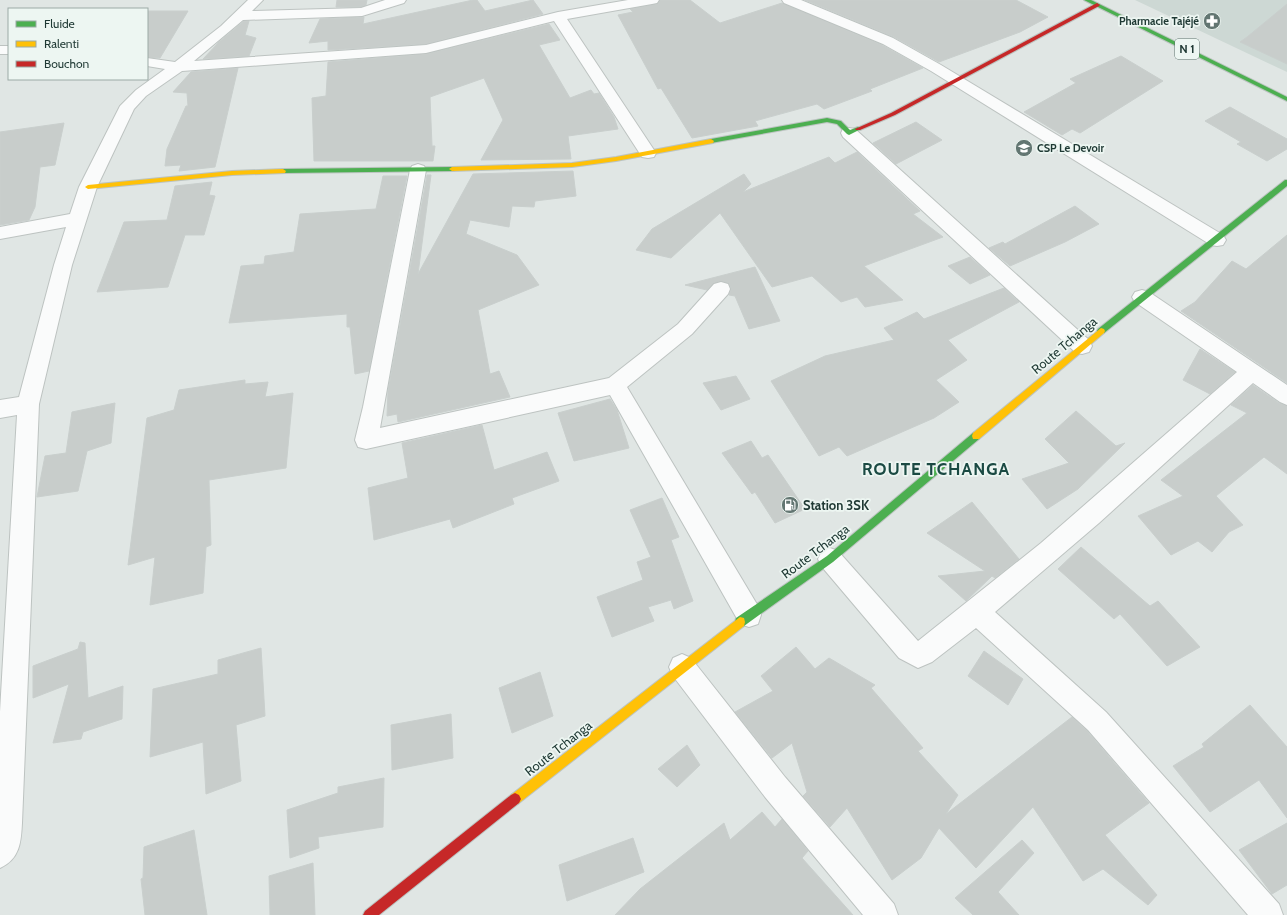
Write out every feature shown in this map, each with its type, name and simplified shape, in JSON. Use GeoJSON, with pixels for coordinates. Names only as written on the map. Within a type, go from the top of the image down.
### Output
{"type":"FeatureCollection","features":[{"type":"Feature","properties":{"kind":"main road","name":"N 1"},"geometry":{"type":"LineString","coordinates":[[1087,0],[1287,99]]}},
{"type":"Feature","properties":{"kind":"main road"},"geometry":{"type":"LineString","coordinates":[[88,187],[232,173],[366,169],[418,170],[572,165],[648,153],[827,120],[839,122],[849,133],[893,114],[1097,5]]}},
{"type":"Feature","properties":{"kind":"main road","name":"Route Tchanga"},"geometry":{"type":"LineString","coordinates":[[369,915],[749,615],[830,559],[1082,346],[1142,297],[1217,240],[1287,182]]}},
{"type":"Feature","properties":{"kind":"street"},"geometry":{"type":"LineString","coordinates":[[0,853],[6,843],[8,823],[28,404],[63,265],[88,187],[128,106],[141,93],[178,67],[256,0]]}},
{"type":"Feature","properties":{"kind":"street"},"geometry":{"type":"LineString","coordinates":[[239,16],[362,12],[399,0]]}},
{"type":"Feature","properties":{"kind":"street"},"geometry":{"type":"LineString","coordinates":[[148,62],[178,67],[426,49],[558,16],[652,0]]}},
{"type":"Feature","properties":{"kind":"street"},"geometry":{"type":"LineString","coordinates":[[789,0],[888,41],[957,80],[1217,240]]}},
{"type":"Feature","properties":{"kind":"street"},"geometry":{"type":"LineString","coordinates":[[558,16],[648,153]]}},
{"type":"Feature","properties":{"kind":"street"},"geometry":{"type":"LineString","coordinates":[[849,133],[1082,346]]}},
{"type":"Feature","properties":{"kind":"street"},"geometry":{"type":"LineString","coordinates":[[418,170],[374,407],[366,440],[615,385],[685,329],[721,289]]}},
{"type":"Feature","properties":{"kind":"street"},"geometry":{"type":"LineString","coordinates":[[0,233],[78,219]]}},
{"type":"Feature","properties":{"kind":"street"},"geometry":{"type":"LineString","coordinates":[[1142,297],[1287,396]]}},
{"type":"Feature","properties":{"kind":"street"},"geometry":{"type":"LineString","coordinates":[[830,559],[908,649],[918,654],[923,653],[977,612],[1068,536],[1252,372]]}},
{"type":"Feature","properties":{"kind":"street"},"geometry":{"type":"LineString","coordinates":[[615,385],[749,615]]}},
{"type":"Feature","properties":{"kind":"street"},"geometry":{"type":"LineString","coordinates":[[0,409],[28,404]]}},
{"type":"Feature","properties":{"kind":"street"},"geometry":{"type":"LineString","coordinates":[[977,612],[1098,721],[1268,915]]}},
{"type":"Feature","properties":{"kind":"street"},"geometry":{"type":"LineString","coordinates":[[682,667],[775,787],[883,915]]}},
{"type":"Feature","properties":{"kind":"shaded area"},"geometry":{"type":"Polygon","coordinates":[[[1135,0],[1287,0],[1287,72],[1135,0]]]}},
{"type":"Feature","properties":{"kind":"building"},"geometry":{"type":"Polygon","coordinates":[[[337,0],[367,0],[366,5],[361,7],[336,7],[337,0]]]}},
{"type":"Feature","properties":{"kind":"building"},"geometry":{"type":"Polygon","coordinates":[[[477,0],[485,11],[533,0],[543,14],[426,44],[328,50],[328,41],[309,43],[320,19],[364,17],[363,24],[477,0]]]}},
{"type":"Feature","properties":{"kind":"building"},"geometry":{"type":"Polygon","coordinates":[[[660,0],[690,0],[720,23],[782,3],[882,45],[923,68],[870,89],[872,91],[824,109],[817,104],[755,121],[758,126],[692,138],[661,88],[658,89],[618,15],[633,12],[630,9],[657,4],[660,0]]]}},
{"type":"Feature","properties":{"kind":"building"},"geometry":{"type":"Polygon","coordinates":[[[805,0],[1016,0],[1048,17],[1020,32],[939,62],[894,37],[805,0]]]}},
{"type":"Feature","properties":{"kind":"building"},"geometry":{"type":"Polygon","coordinates":[[[1287,4],[1287,64],[1240,42],[1247,37],[1287,4]]]}},
{"type":"Feature","properties":{"kind":"building"},"geometry":{"type":"Polygon","coordinates":[[[148,11],[188,11],[160,58],[148,57],[148,11]]]}},
{"type":"Feature","properties":{"kind":"building"},"geometry":{"type":"Polygon","coordinates":[[[244,21],[249,21],[245,35],[256,38],[249,56],[203,59],[219,42],[244,21]]]}},
{"type":"Feature","properties":{"kind":"building"},"geometry":{"type":"Polygon","coordinates":[[[549,24],[560,40],[539,45],[570,98],[591,90],[594,94],[599,93],[614,117],[618,129],[568,136],[571,159],[481,160],[503,120],[484,78],[430,97],[432,146],[435,146],[433,161],[314,161],[312,98],[326,96],[328,62],[426,54],[549,24]]]}},
{"type":"Feature","properties":{"kind":"building"},"geometry":{"type":"Polygon","coordinates":[[[1121,56],[1163,81],[1080,133],[1072,129],[1062,135],[1024,112],[1076,83],[1070,79],[1121,56]]]}},
{"type":"Feature","properties":{"kind":"building"},"geometry":{"type":"Polygon","coordinates":[[[238,68],[215,167],[179,171],[181,165],[165,166],[167,149],[186,106],[188,106],[187,93],[173,92],[191,72],[238,68]]]}},
{"type":"Feature","properties":{"kind":"building"},"geometry":{"type":"Polygon","coordinates":[[[1230,107],[1287,139],[1287,149],[1267,161],[1237,144],[1241,142],[1205,121],[1230,107]]]}},
{"type":"Feature","properties":{"kind":"building"},"geometry":{"type":"Polygon","coordinates":[[[916,122],[942,140],[896,164],[873,143],[916,122]]]}},
{"type":"Feature","properties":{"kind":"building"},"geometry":{"type":"Polygon","coordinates":[[[64,123],[55,165],[40,167],[35,207],[29,220],[0,225],[0,132],[64,123]]]}},
{"type":"Feature","properties":{"kind":"building"},"geometry":{"type":"Polygon","coordinates":[[[857,152],[920,211],[913,214],[943,237],[864,266],[903,300],[865,307],[857,297],[841,302],[812,276],[772,287],[720,213],[671,258],[636,250],[652,229],[744,174],[751,184],[743,192],[829,157],[835,163],[857,152]]]}},
{"type":"Feature","properties":{"kind":"building"},"geometry":{"type":"Polygon","coordinates":[[[573,171],[576,196],[535,201],[534,207],[512,206],[509,227],[470,220],[466,234],[517,255],[539,285],[478,310],[490,374],[499,371],[510,397],[398,422],[397,414],[387,416],[388,391],[427,175],[431,175],[418,274],[473,174],[573,171]]]}},
{"type":"Feature","properties":{"kind":"building"},"geometry":{"type":"Polygon","coordinates":[[[383,176],[407,176],[369,371],[355,374],[350,327],[347,327],[347,314],[229,323],[241,266],[264,264],[265,256],[294,252],[300,214],[376,209],[383,176]]]}},
{"type":"Feature","properties":{"kind":"building"},"geometry":{"type":"Polygon","coordinates":[[[212,182],[209,195],[215,196],[204,235],[185,235],[168,287],[97,292],[124,222],[167,220],[175,186],[212,182]]]}},
{"type":"Feature","properties":{"kind":"building"},"geometry":{"type":"Polygon","coordinates":[[[1075,206],[1099,224],[1065,242],[1010,266],[989,248],[1003,242],[1005,244],[1075,206]]]}},
{"type":"Feature","properties":{"kind":"building"},"geometry":{"type":"Polygon","coordinates":[[[1287,235],[1287,383],[1181,311],[1195,302],[1232,261],[1246,269],[1287,235]]]}},
{"type":"Feature","properties":{"kind":"building"},"geometry":{"type":"Polygon","coordinates":[[[970,257],[990,275],[970,284],[948,266],[970,257]]]}},
{"type":"Feature","properties":{"kind":"building"},"geometry":{"type":"Polygon","coordinates":[[[755,267],[780,321],[749,329],[735,296],[729,295],[731,288],[728,283],[721,281],[714,283],[707,290],[685,285],[755,267]]]}},
{"type":"Feature","properties":{"kind":"building"},"geometry":{"type":"Polygon","coordinates":[[[1004,288],[1019,302],[948,340],[967,360],[936,380],[959,402],[934,418],[847,456],[839,447],[819,456],[771,381],[825,356],[894,340],[884,328],[917,312],[924,319],[1004,288]]]}},
{"type":"Feature","properties":{"kind":"building"},"geometry":{"type":"Polygon","coordinates":[[[1200,349],[1235,372],[1210,394],[1183,380],[1200,349]]]}},
{"type":"Feature","properties":{"kind":"building"},"geometry":{"type":"Polygon","coordinates":[[[736,376],[750,399],[721,410],[703,383],[736,376]]]}},
{"type":"Feature","properties":{"kind":"building"},"geometry":{"type":"Polygon","coordinates":[[[245,380],[245,384],[268,382],[265,397],[293,393],[286,468],[209,480],[211,545],[206,547],[203,593],[150,605],[155,557],[128,565],[147,418],[174,410],[179,390],[245,380]]]}},
{"type":"Feature","properties":{"kind":"building"},"geometry":{"type":"Polygon","coordinates":[[[1253,385],[1279,403],[1287,406],[1287,474],[1264,457],[1216,496],[1243,525],[1229,532],[1212,552],[1198,541],[1171,555],[1138,516],[1183,496],[1161,480],[1247,413],[1231,405],[1253,385]]]}},
{"type":"Feature","properties":{"kind":"building"},"geometry":{"type":"Polygon","coordinates":[[[610,399],[617,410],[629,448],[574,461],[558,413],[610,399]]]}},
{"type":"Feature","properties":{"kind":"building"},"geometry":{"type":"Polygon","coordinates":[[[115,403],[111,443],[87,451],[78,491],[37,497],[45,456],[66,453],[72,412],[115,403]]]}},
{"type":"Feature","properties":{"kind":"building"},"geometry":{"type":"Polygon","coordinates":[[[1076,411],[1116,446],[1125,443],[1078,489],[1047,509],[1022,479],[1069,463],[1045,439],[1076,411]]]}},
{"type":"Feature","properties":{"kind":"building"},"geometry":{"type":"Polygon","coordinates":[[[482,425],[494,470],[547,452],[559,481],[512,498],[514,504],[453,528],[450,519],[374,540],[368,488],[408,478],[402,443],[482,425]]]}},
{"type":"Feature","properties":{"kind":"building"},"geometry":{"type":"Polygon","coordinates":[[[751,441],[762,458],[768,455],[805,509],[775,523],[755,492],[752,494],[722,453],[751,441]]]}},
{"type":"Feature","properties":{"kind":"building"},"geometry":{"type":"Polygon","coordinates":[[[662,498],[679,537],[671,540],[693,601],[674,609],[671,600],[648,607],[654,621],[612,637],[597,597],[643,580],[637,562],[651,557],[630,510],[662,498]]]}},
{"type":"Feature","properties":{"kind":"building"},"geometry":{"type":"Polygon","coordinates":[[[972,502],[1019,559],[995,578],[992,576],[966,601],[938,576],[985,571],[927,533],[972,502]]]}},
{"type":"Feature","properties":{"kind":"building"},"geometry":{"type":"Polygon","coordinates":[[[1081,547],[1150,606],[1158,601],[1200,647],[1167,666],[1120,614],[1114,619],[1058,569],[1081,547]]]}},
{"type":"Feature","properties":{"kind":"building"},"geometry":{"type":"Polygon","coordinates":[[[80,642],[85,643],[88,698],[123,686],[122,719],[83,732],[81,739],[53,743],[69,684],[33,698],[33,666],[78,649],[80,642]]]}},
{"type":"Feature","properties":{"kind":"building"},"geometry":{"type":"Polygon","coordinates":[[[796,647],[815,669],[829,658],[875,685],[871,688],[923,748],[918,751],[958,795],[946,814],[1072,717],[1087,731],[1149,803],[1105,835],[1157,895],[1148,905],[1103,869],[1083,881],[1033,807],[976,868],[939,828],[921,858],[892,880],[847,808],[830,827],[803,796],[807,792],[792,743],[772,758],[735,712],[773,691],[761,676],[796,647]]]}},
{"type":"Feature","properties":{"kind":"building"},"geometry":{"type":"Polygon","coordinates":[[[261,648],[265,716],[236,725],[241,781],[206,794],[203,742],[150,757],[153,689],[218,674],[218,660],[261,648]]]}},
{"type":"Feature","properties":{"kind":"building"},"geometry":{"type":"Polygon","coordinates":[[[984,651],[1023,679],[1008,705],[968,676],[984,651]]]}},
{"type":"Feature","properties":{"kind":"building"},"geometry":{"type":"Polygon","coordinates":[[[540,672],[553,716],[512,733],[499,688],[540,672]]]}},
{"type":"Feature","properties":{"kind":"building"},"geometry":{"type":"Polygon","coordinates":[[[1250,705],[1287,747],[1287,818],[1259,780],[1210,812],[1173,766],[1204,747],[1202,744],[1250,705]]]}},
{"type":"Feature","properties":{"kind":"building"},"geometry":{"type":"Polygon","coordinates":[[[451,714],[453,758],[392,770],[391,725],[451,714]]]}},
{"type":"Feature","properties":{"kind":"building"},"geometry":{"type":"Polygon","coordinates":[[[687,745],[700,765],[677,787],[658,769],[687,745]]]}},
{"type":"Feature","properties":{"kind":"building"},"geometry":{"type":"Polygon","coordinates":[[[384,778],[383,827],[318,837],[319,848],[290,858],[287,810],[338,793],[338,787],[384,778]]]}},
{"type":"Feature","properties":{"kind":"building"},"geometry":{"type":"Polygon","coordinates":[[[762,812],[775,827],[782,819],[808,851],[802,858],[853,915],[615,915],[640,889],[724,823],[730,840],[762,812]]]}},
{"type":"Feature","properties":{"kind":"building"},"geometry":{"type":"Polygon","coordinates":[[[1287,823],[1287,885],[1272,894],[1239,850],[1287,823]]]}},
{"type":"Feature","properties":{"kind":"building"},"geometry":{"type":"Polygon","coordinates":[[[194,830],[207,915],[145,915],[141,879],[143,878],[144,847],[194,830]]]}},
{"type":"Feature","properties":{"kind":"building"},"geometry":{"type":"Polygon","coordinates":[[[633,838],[644,872],[567,901],[559,865],[633,838]]]}},
{"type":"Feature","properties":{"kind":"building"},"geometry":{"type":"Polygon","coordinates":[[[1022,840],[1034,853],[998,892],[1019,915],[973,915],[955,898],[1022,840]]]}},
{"type":"Feature","properties":{"kind":"building"},"geometry":{"type":"Polygon","coordinates":[[[313,863],[315,915],[270,915],[269,876],[313,863]]]}},
{"type":"Feature","properties":{"kind":"traffic: fast"},"geometry":{"type":"LineString","coordinates":[[1087,0],[1287,99]]}},
{"type":"Feature","properties":{"kind":"traffic: fast"},"geometry":{"type":"LineString","coordinates":[[711,141],[827,120],[839,122],[849,133],[858,129]]}},
{"type":"Feature","properties":{"kind":"traffic: fast"},"geometry":{"type":"LineString","coordinates":[[283,171],[452,169]]}},
{"type":"Feature","properties":{"kind":"traffic: fast"},"geometry":{"type":"LineString","coordinates":[[1101,331],[1287,182]]}},
{"type":"Feature","properties":{"kind":"traffic: fast"},"geometry":{"type":"LineString","coordinates":[[740,622],[830,559],[976,436]]}},
{"type":"Feature","properties":{"kind":"traffic: slow"},"geometry":{"type":"LineString","coordinates":[[452,169],[572,165],[616,159],[711,141]]}},
{"type":"Feature","properties":{"kind":"traffic: slow"},"geometry":{"type":"LineString","coordinates":[[88,187],[232,173],[283,171]]}},
{"type":"Feature","properties":{"kind":"traffic: slow"},"geometry":{"type":"LineString","coordinates":[[976,436],[1101,331]]}},
{"type":"Feature","properties":{"kind":"traffic: slow"},"geometry":{"type":"LineString","coordinates":[[515,799],[740,622]]}},
{"type":"Feature","properties":{"kind":"traffic: jam"},"geometry":{"type":"LineString","coordinates":[[858,129],[893,114],[1097,5]]}},
{"type":"Feature","properties":{"kind":"traffic: jam"},"geometry":{"type":"LineString","coordinates":[[369,915],[515,799]]}},
{"type":"Feature","properties":{"kind":"place","name":"Pharmacie Tajéjé"},"geometry":{"type":"Point","coordinates":[1212,21]}},
{"type":"Feature","properties":{"kind":"place","name":"CSP Le Devoir"},"geometry":{"type":"Point","coordinates":[1024,148]}},
{"type":"Feature","properties":{"kind":"place","name":"Station 3SK"},"geometry":{"type":"Point","coordinates":[790,505]}},
{"type":"Feature","properties":{"kind":"district","name":"ROUTE TCHANGA"},"geometry":{"type":"Point","coordinates":[936,469]}}]}
